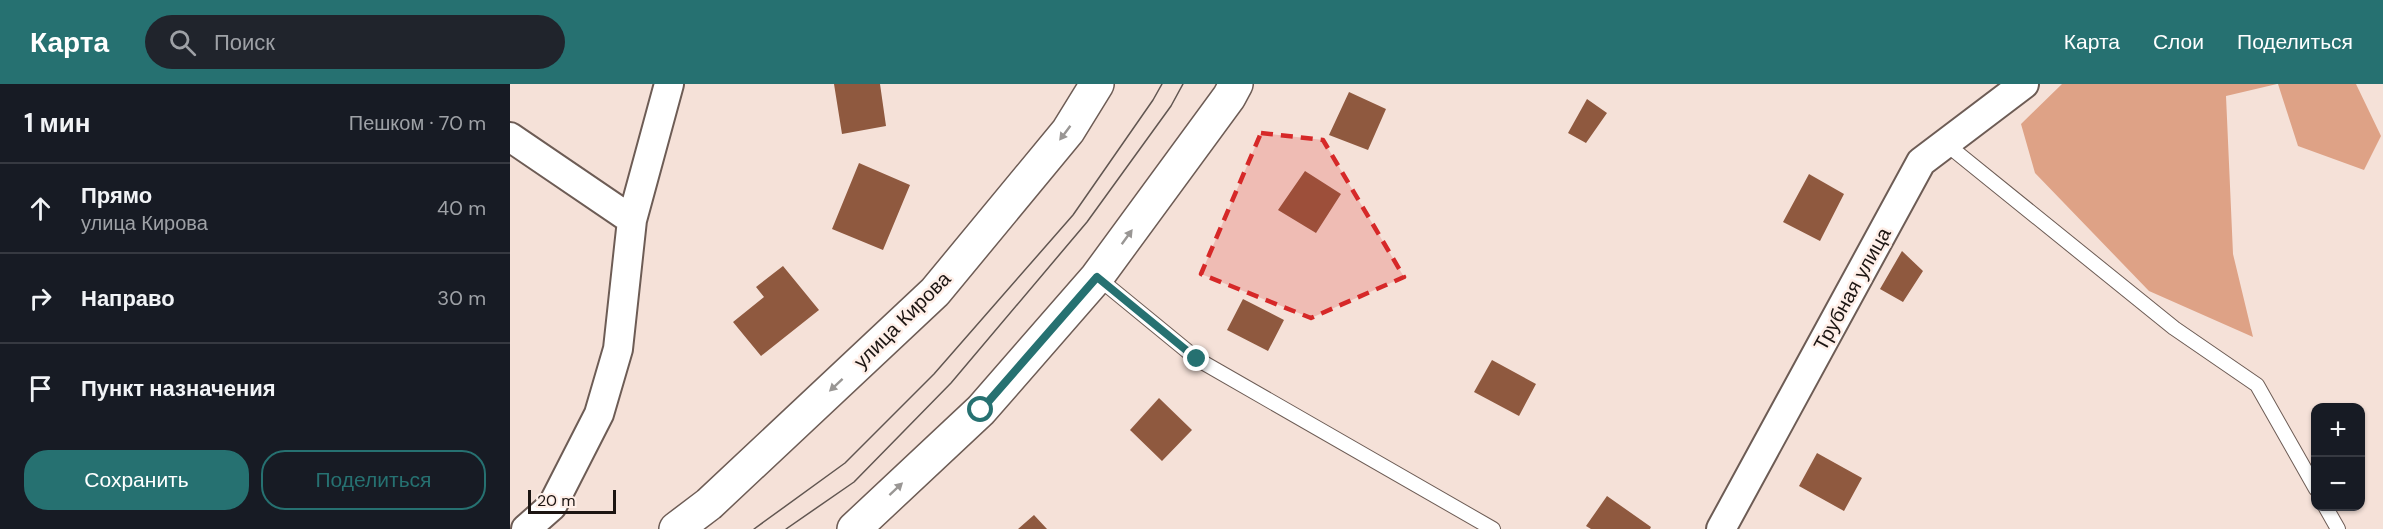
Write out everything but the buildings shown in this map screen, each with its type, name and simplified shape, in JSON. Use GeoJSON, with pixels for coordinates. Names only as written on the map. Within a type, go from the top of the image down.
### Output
{"type":"FeatureCollection","features":[{"type":"Feature","properties":{"kind":"main road","name":"улица Кирова"},"geometry":{"type":"LineString","coordinates":[[676,529],[709,504],[935,292],[1068,130],[1097,84]]}},
{"type":"Feature","properties":{"kind":"main road"},"geometry":{"type":"LineString","coordinates":[[854,529],[981,410],[1097,277],[1229,97],[1236,84]]}},
{"type":"Feature","properties":{"kind":"street"},"geometry":{"type":"LineString","coordinates":[[526,529],[552,506],[599,414],[618,349],[632,220],[669,84]]}},
{"type":"Feature","properties":{"kind":"street","name":"Трубная улица"},"geometry":{"type":"LineString","coordinates":[[1721,529],[1921,162],[2024,84]]}},
{"type":"Feature","properties":{"kind":"street"},"geometry":{"type":"LineString","coordinates":[[510,137],[632,220]]}},
{"type":"Feature","properties":{"kind":"lane"},"geometry":{"type":"LineString","coordinates":[[1946,143],[2174,328],[2257,385],[2311,480]]}},
{"type":"Feature","properties":{"kind":"lane"},"geometry":{"type":"LineString","coordinates":[[1097,277],[1197,359],[1493,529]]}},
{"type":"Feature","properties":{"kind":"lane"},"geometry":{"type":"LineString","coordinates":[[2327,511],[2338,529]]}},
{"type":"Feature","properties":{"kind":"highlighted area"},"geometry":{"type":"Polygon","coordinates":[[[1261,133],[1323,140],[1404,277],[1311,318],[1201,274],[1261,133]]]}},
{"type":"Feature","properties":{"kind":"shaded area"},"geometry":{"type":"Polygon","coordinates":[[[2062,84],[2277,84],[2226,96],[2233,254],[2253,337],[2149,291],[2035,173],[2021,124],[2062,84]]]}},
{"type":"Feature","properties":{"kind":"shaded area"},"geometry":{"type":"Polygon","coordinates":[[[2278,84],[2356,84],[2381,136],[2364,170],[2298,146],[2278,84]]]}},
{"type":"Feature","properties":{"kind":"tram line"},"geometry":{"type":"LineString","coordinates":[[754,529],[845,463],[934,374],[1073,215],[1162,84]]}},
{"type":"Feature","properties":{"kind":"tram line"},"geometry":{"type":"LineString","coordinates":[[786,529],[854,482],[951,383],[1087,222],[1171,106],[1183,84]]}},
{"type":"Feature","properties":{"kind":"route"},"geometry":{"type":"LineString","coordinates":[[981,410],[1097,277],[1197,359]]}}]}
